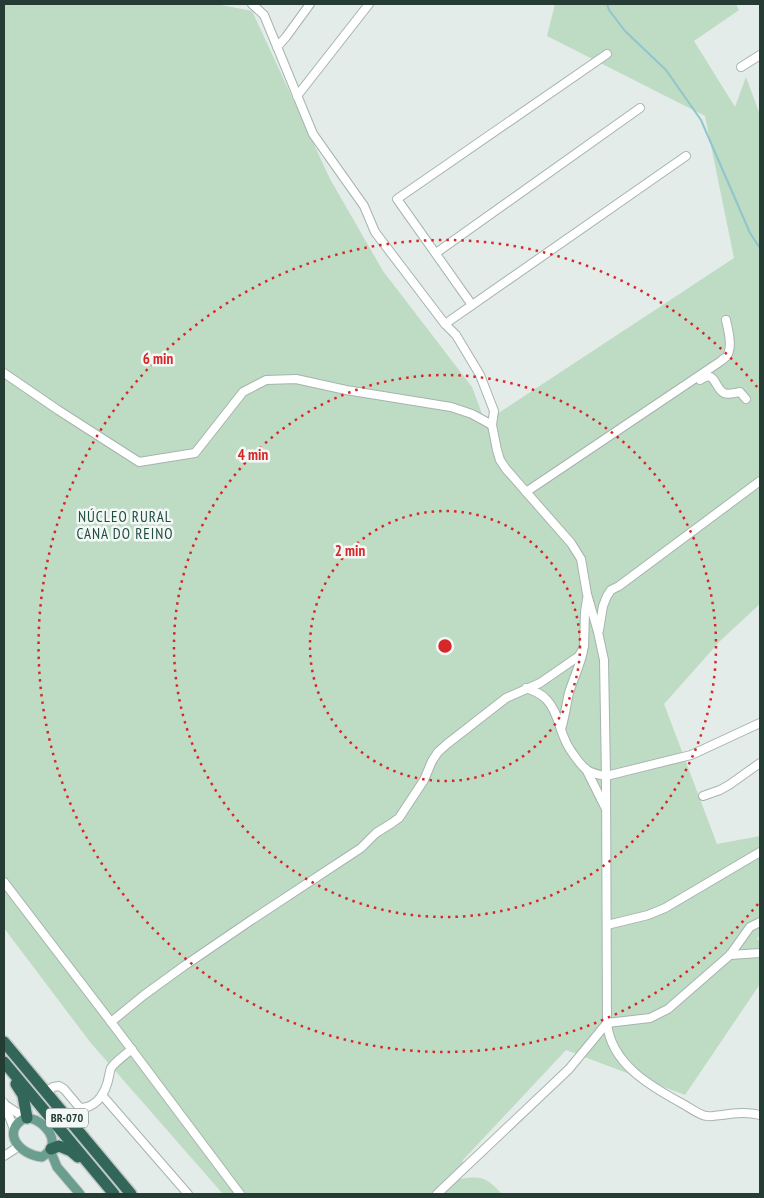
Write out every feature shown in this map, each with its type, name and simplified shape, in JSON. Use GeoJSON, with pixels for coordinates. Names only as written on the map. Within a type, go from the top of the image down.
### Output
{"type":"FeatureCollection","features":[{"type":"Feature","properties":{"kind":"highway","name":"BR-070"},"geometry":{"type":"LineString","coordinates":[[4,1042],[131,1194]]}},
{"type":"Feature","properties":{"kind":"highway","name":"BR-070"},"geometry":{"type":"LineString","coordinates":[[4,1062],[114,1194]]}},
{"type":"Feature","properties":{"kind":"highway"},"geometry":{"type":"LineString","coordinates":[[4,1069],[21,1091],[26,1118]]}},
{"type":"Feature","properties":{"kind":"highway"},"geometry":{"type":"LineString","coordinates":[[47,1152],[59,1146],[71,1150],[99,1178]]}},
{"type":"Feature","properties":{"kind":"main road"},"geometry":{"type":"LineString","coordinates":[[30,1118],[43,1124],[52,1143],[47,1152],[31,1155],[23,1152],[18,1147],[13,1137],[14,1128],[20,1121],[30,1118]]}},
{"type":"Feature","properties":{"kind":"main road"},"geometry":{"type":"LineString","coordinates":[[47,1152],[80,1194]]}},
{"type":"Feature","properties":{"kind":"street"},"geometry":{"type":"LineString","coordinates":[[252,4],[264,16],[313,134],[364,206],[375,232],[456,336],[480,375],[494,411],[492,425],[500,460],[570,543],[581,559],[604,660],[607,1023],[608,1034],[615,1051],[644,1081],[706,1116],[760,1115]]}},
{"type":"Feature","properties":{"kind":"street"},"geometry":{"type":"LineString","coordinates":[[277,46],[286,37],[310,4]]}},
{"type":"Feature","properties":{"kind":"street"},"geometry":{"type":"LineString","coordinates":[[297,96],[369,4]]}},
{"type":"Feature","properties":{"kind":"street"},"geometry":{"type":"LineString","coordinates":[[472,305],[397,199],[607,54]]}},
{"type":"Feature","properties":{"kind":"street"},"geometry":{"type":"LineString","coordinates":[[741,66],[760,55]]}},
{"type":"Feature","properties":{"kind":"street"},"geometry":{"type":"LineString","coordinates":[[436,253],[640,108]]}},
{"type":"Feature","properties":{"kind":"street"},"geometry":{"type":"LineString","coordinates":[[445,324],[686,156]]}},
{"type":"Feature","properties":{"kind":"street"},"geometry":{"type":"LineString","coordinates":[[526,492],[721,361],[727,355],[730,346],[726,320]]}},
{"type":"Feature","properties":{"kind":"street"},"geometry":{"type":"LineString","coordinates":[[4,372],[58,410],[139,462],[195,453],[242,392],[266,380],[296,379],[346,390],[450,408],[472,414],[492,425]]}},
{"type":"Feature","properties":{"kind":"street"},"geometry":{"type":"LineString","coordinates":[[538,484],[549,483],[564,470],[705,377],[713,379],[724,393],[740,392],[746,399]]}},
{"type":"Feature","properties":{"kind":"street"},"geometry":{"type":"LineString","coordinates":[[598,632],[603,606],[610,590],[619,586],[760,481]]}},
{"type":"Feature","properties":{"kind":"street"},"geometry":{"type":"LineString","coordinates":[[561,729],[568,694],[581,664],[588,594]]}},
{"type":"Feature","properties":{"kind":"street"},"geometry":{"type":"LineString","coordinates":[[112,1022],[159,983],[361,848],[376,833],[399,818],[424,780],[438,752],[506,698],[540,683],[563,668],[579,656],[584,647]]}},
{"type":"Feature","properties":{"kind":"street"},"geometry":{"type":"LineString","coordinates":[[526,688],[546,699],[557,716],[566,744],[586,769],[606,809]]}},
{"type":"Feature","properties":{"kind":"street"},"geometry":{"type":"LineString","coordinates":[[586,769],[606,776],[691,755],[760,723]]}},
{"type":"Feature","properties":{"kind":"street"},"geometry":{"type":"LineString","coordinates":[[703,796],[729,785],[760,763]]}},
{"type":"Feature","properties":{"kind":"street"},"geometry":{"type":"LineString","coordinates":[[607,925],[648,915],[665,908],[760,852]]}},
{"type":"Feature","properties":{"kind":"street"},"geometry":{"type":"LineString","coordinates":[[5,886],[112,1022],[240,1194]]}},
{"type":"Feature","properties":{"kind":"street"},"geometry":{"type":"LineString","coordinates":[[437,1194],[570,1069],[607,1023],[650,1018],[668,1009],[730,955],[750,927],[760,922]]}},
{"type":"Feature","properties":{"kind":"street"},"geometry":{"type":"LineString","coordinates":[[730,955],[760,953]]}},
{"type":"Feature","properties":{"kind":"street"},"geometry":{"type":"LineString","coordinates":[[46,1092],[53,1087],[59,1086],[64,1089],[80,1108],[93,1105],[102,1095],[111,1068],[132,1049]]}},
{"type":"Feature","properties":{"kind":"street"},"geometry":{"type":"LineString","coordinates":[[14,1110],[21,1091]]}},
{"type":"Feature","properties":{"kind":"street"},"geometry":{"type":"LineString","coordinates":[[102,1095],[188,1194]]}},
{"type":"Feature","properties":{"kind":"street"},"geometry":{"type":"LineString","coordinates":[[4,1104],[26,1118]]}},
{"type":"Feature","properties":{"kind":"street"},"geometry":{"type":"LineString","coordinates":[[4,1104],[14,1128]]}},
{"type":"Feature","properties":{"kind":"street"},"geometry":{"type":"LineString","coordinates":[[4,1156],[18,1147]]}},
{"type":"Feature","properties":{"kind":"green space"},"geometry":{"type":"Polygon","coordinates":[[[4,4],[216,4],[252,11],[330,179],[383,271],[472,387],[485,422],[734,258],[705,116],[547,36],[555,4],[736,4],[739,10],[694,41],[735,107],[746,77],[760,115],[760,604],[720,641],[664,704],[717,844],[760,836],[760,935],[757,939],[760,941],[760,984],[685,1095],[566,1050],[463,1160],[461,1179],[484,1179],[502,1194],[223,1194],[90,1042],[4,928],[4,4]]]}},
{"type":"Feature","properties":{"kind":"waterway"},"geometry":{"type":"LineString","coordinates":[[607,4],[609,10],[625,31],[666,70],[701,120],[750,233],[760,248]]}},
{"type":"Feature","properties":{"kind":"district","name":"NÚCLEO RURAL CANA DO REINO"},"geometry":{"type":"Point","coordinates":[125,526]}}]}
